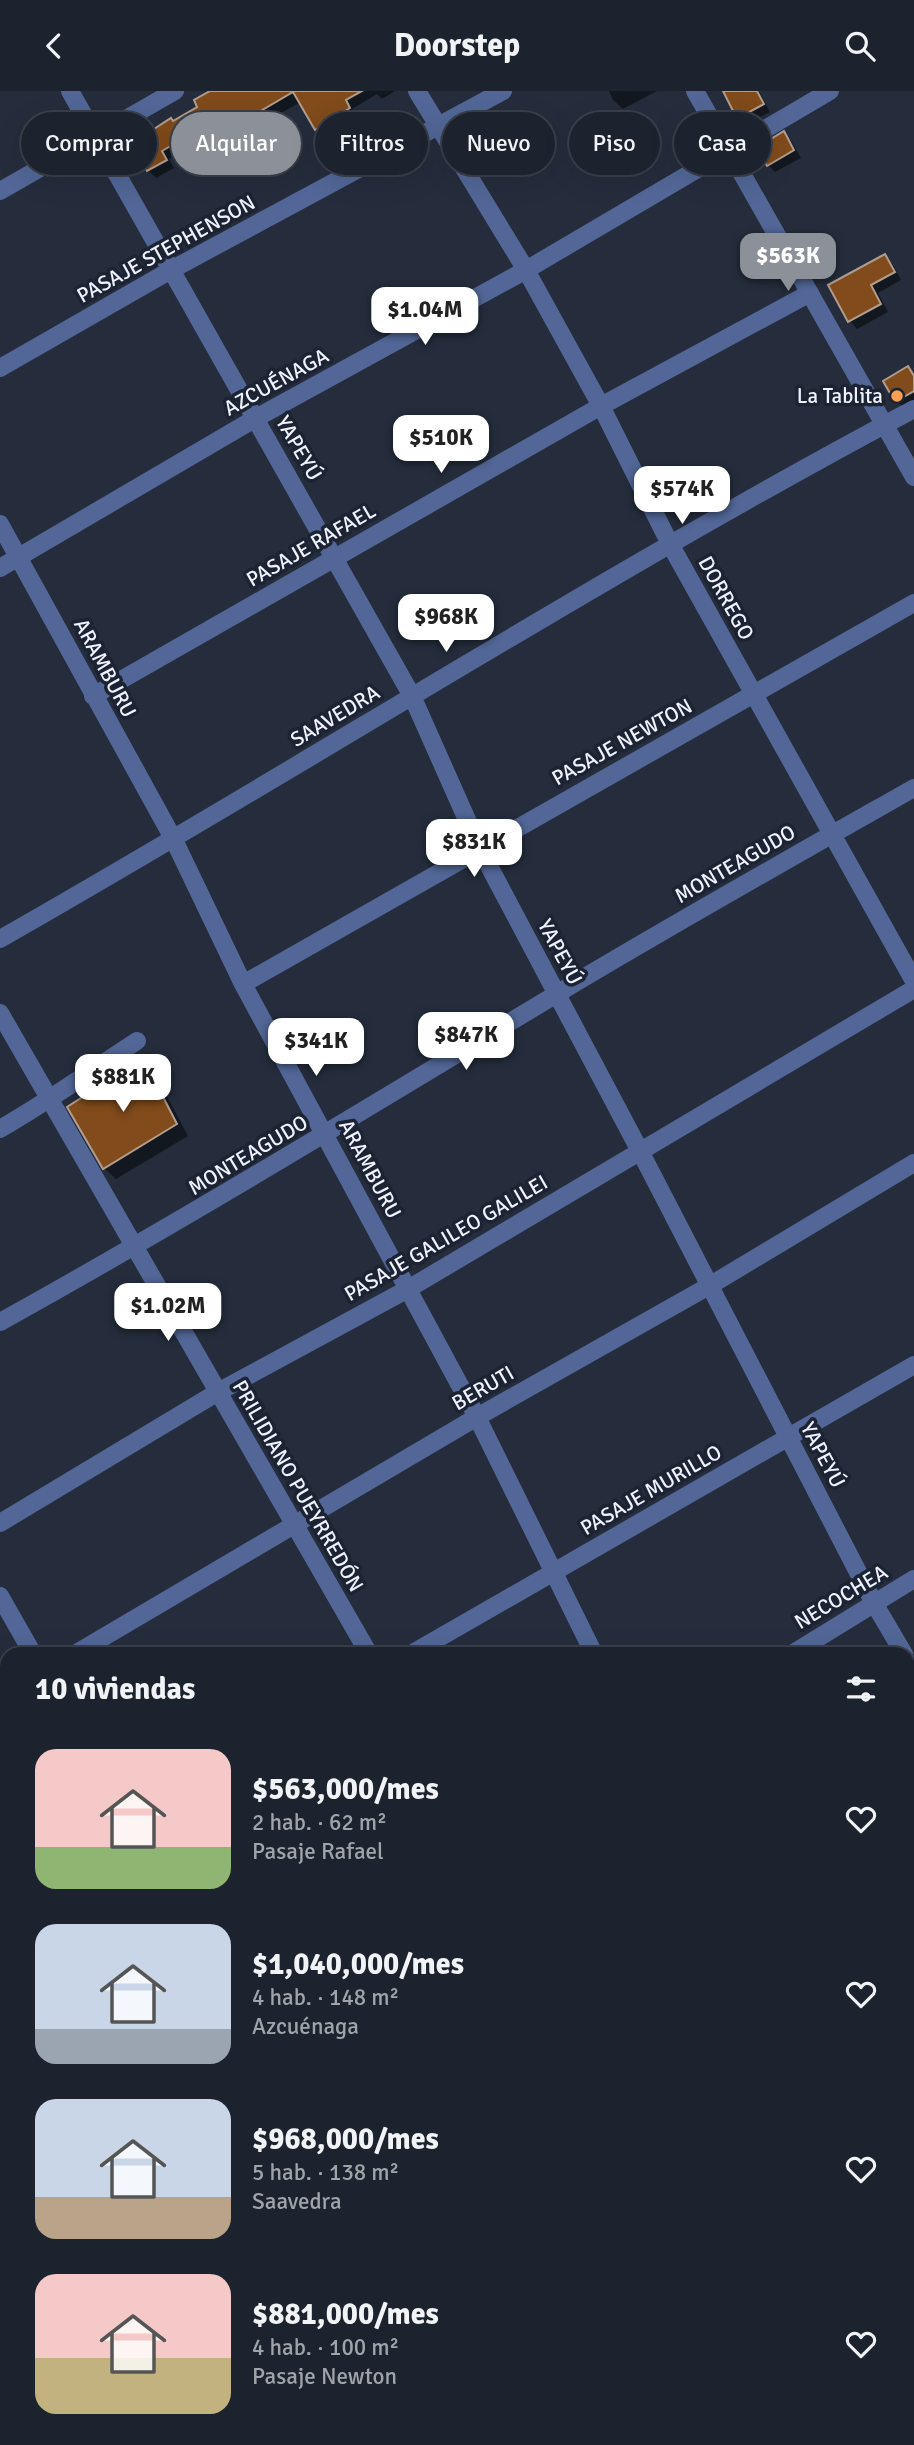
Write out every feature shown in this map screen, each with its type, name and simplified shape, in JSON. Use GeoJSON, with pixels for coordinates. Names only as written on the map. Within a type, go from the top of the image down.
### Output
{"type":"FeatureCollection","features":[{"type":"Feature","properties":{"kind":"street","name":"YAPEYÚ"},"geometry":{"type":"LineString","coordinates":[[70,91],[82,112]]}},
{"type":"Feature","properties":{"kind":"street"},"geometry":{"type":"LineString","coordinates":[[138,112],[175,91]]}},
{"type":"Feature","properties":{"kind":"street","name":"DORREGO"},"geometry":{"type":"LineString","coordinates":[[416,91],[526,270],[601,406],[670,544],[914,981]]}},
{"type":"Feature","properties":{"kind":"street","name":"PASAJE STEPHENSON"},"geometry":{"type":"LineString","coordinates":[[0,368],[171,270],[503,91]]}},
{"type":"Feature","properties":{"kind":"street"},"geometry":{"type":"LineString","coordinates":[[695,91],[707,112]]}},
{"type":"Feature","properties":{"kind":"street","name":"AZCUÉNAGA"},"geometry":{"type":"LineString","coordinates":[[771,126],[830,91]]}},
{"type":"Feature","properties":{"kind":"street"},"geometry":{"type":"LineString","coordinates":[[0,191],[28,175]]}},
{"type":"Feature","properties":{"kind":"street","name":"YAPEYÚ"},"geometry":{"type":"LineString","coordinates":[[117,175],[412,696],[480,849],[874,1603],[900,1647]]}},
{"type":"Feature","properties":{"kind":"street","name":"AZCUÉNAGA"},"geometry":{"type":"LineString","coordinates":[[0,568],[256,418],[526,270],[688,175]]}},
{"type":"Feature","properties":{"kind":"street"},"geometry":{"type":"LineString","coordinates":[[743,175],[914,477]]}},
{"type":"Feature","properties":{"kind":"street","name":"PASAJE RAFAEL"},"geometry":{"type":"LineString","coordinates":[[93,696],[601,406],[810,293]]}},
{"type":"Feature","properties":{"kind":"street","name":"SAAVEDRA"},"geometry":{"type":"LineString","coordinates":[[0,939],[174,840],[670,544],[914,409]]}},
{"type":"Feature","properties":{"kind":"street","name":"ARAMBURU"},"geometry":{"type":"LineString","coordinates":[[0,524],[174,840],[243,984],[477,1417],[590,1647]]}},
{"type":"Feature","properties":{"kind":"street","name":"PASAJE NEWTON"},"geometry":{"type":"LineString","coordinates":[[243,984],[914,603]]}},
{"type":"Feature","properties":{"kind":"street","name":"MONTEAGUDO"},"geometry":{"type":"LineString","coordinates":[[0,1322],[135,1247],[326,1135],[556,994],[914,788]]}},
{"type":"Feature","properties":{"kind":"street","name":"PASAJE GALILEO GALILEI"},"geometry":{"type":"LineString","coordinates":[[0,1523],[218,1392],[408,1289],[914,989]]}},
{"type":"Feature","properties":{"kind":"street","name":"PRILIDIANO PUEYRREDÓN"},"geometry":{"type":"LineString","coordinates":[[0,1013],[365,1647]]}},
{"type":"Feature","properties":{"kind":"street"},"geometry":{"type":"LineString","coordinates":[[0,1129],[51,1100],[137,1041]]}},
{"type":"Feature","properties":{"kind":"street","name":"BERUTI"},"geometry":{"type":"LineString","coordinates":[[87,1647],[293,1523],[709,1286],[914,1163]]}},
{"type":"Feature","properties":{"kind":"street","name":"PASAJE MURILLO"},"geometry":{"type":"LineString","coordinates":[[423,1647],[914,1365]]}},
{"type":"Feature","properties":{"kind":"street","name":"NECOCHEA"},"geometry":{"type":"LineString","coordinates":[[803,1647],[914,1579]]}},
{"type":"Feature","properties":{"kind":"street"},"geometry":{"type":"LineString","coordinates":[[2,1605],[29,1647]]}},
{"type":"Feature","properties":{"kind":"building"},"geometry":{"type":"Polygon","coordinates":[[[210,91],[362,91],[346,100],[350,108],[344,112],[315,112],[315,130],[293,92],[259,112],[188,112],[197,107],[194,100],[210,91]]]}},
{"type":"Feature","properties":{"kind":"building"},"geometry":{"type":"Polygon","coordinates":[[[723,91],[757,91],[764,104],[749,112],[733,111],[723,91]]]}},
{"type":"Feature","properties":{"kind":"building"},"geometry":{"type":"Polygon","coordinates":[[[171,118],[171,146],[162,151],[167,160],[157,166],[157,127],[171,118]]]}},
{"type":"Feature","properties":{"kind":"building"},"geometry":{"type":"Polygon","coordinates":[[[784,131],[794,150],[771,164],[771,139],[784,131]]]}},
{"type":"Feature","properties":{"kind":"building"},"geometry":{"type":"Polygon","coordinates":[[[885,254],[895,272],[871,285],[881,304],[848,322],[828,285],[885,254]]]}},
{"type":"Feature","properties":{"kind":"building"},"geometry":{"type":"Polygon","coordinates":[[[908,366],[914,376],[914,391],[895,402],[883,381],[908,366]]]}},
{"type":"Feature","properties":{"kind":"building"},"geometry":{"type":"Polygon","coordinates":[[[143,1058],[177,1124],[103,1169],[67,1107],[143,1058]]]}},
{"type":"Feature","properties":{"kind":"place","name":"La Tablita"},"geometry":{"type":"Point","coordinates":[897,396]}}]}
